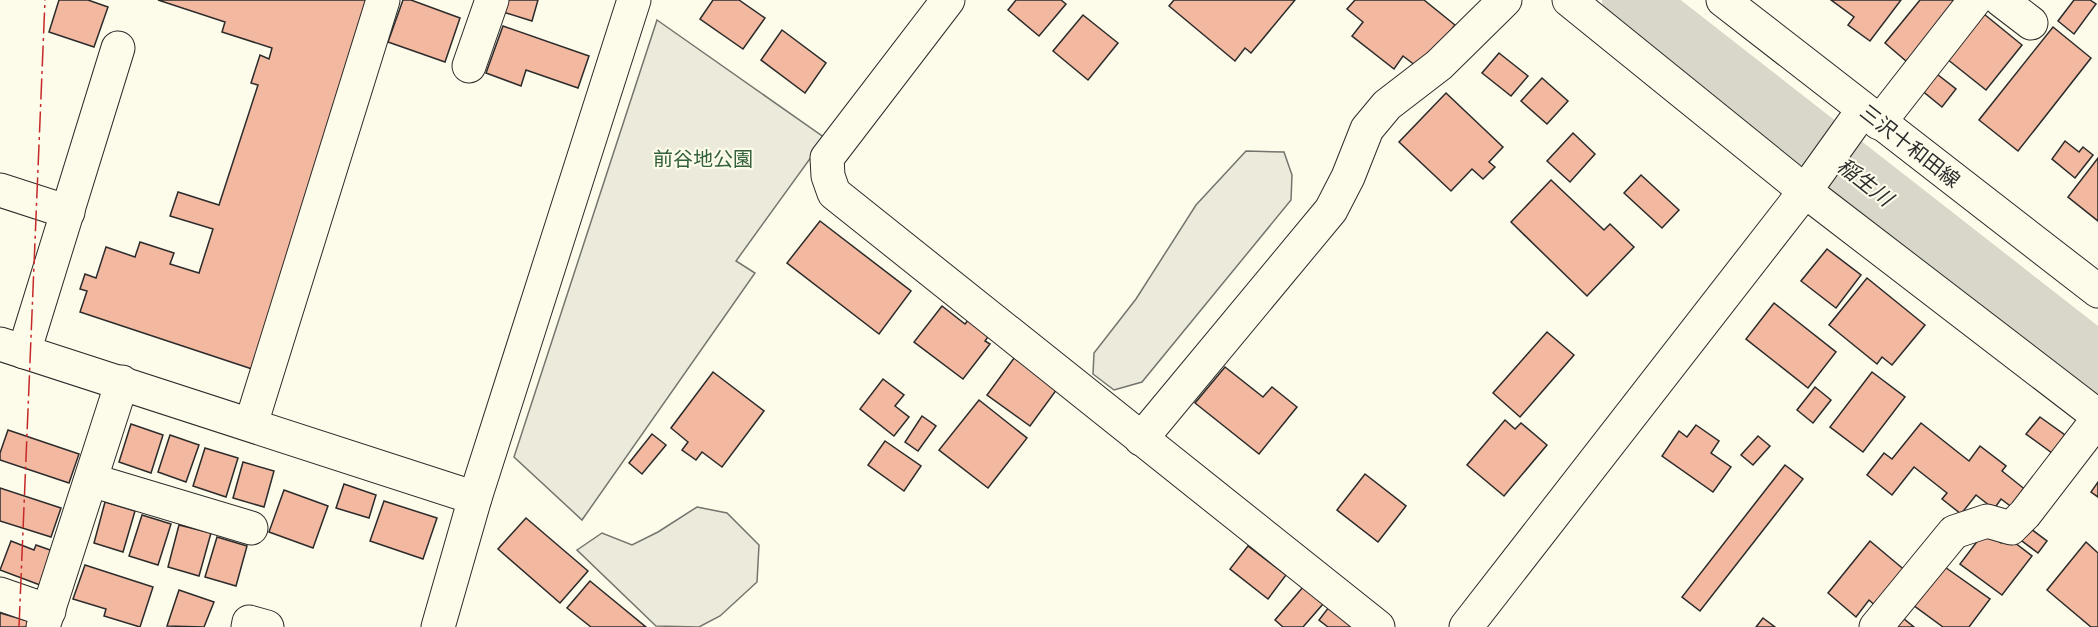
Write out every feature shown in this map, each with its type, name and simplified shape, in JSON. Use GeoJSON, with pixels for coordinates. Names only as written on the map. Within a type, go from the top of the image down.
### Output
{"type":"FeatureCollection","features":[{"type":"Feature","properties":{"kind":"street"},"geometry":{"type":"LineString","coordinates":[[251,424],[383,0]]}},
{"type":"Feature","properties":{"kind":"street"},"geometry":{"type":"LineString","coordinates":[[469,66],[492,0]]}},
{"type":"Feature","properties":{"kind":"street"},"geometry":{"type":"LineString","coordinates":[[438,627],[475,498],[634,0]]}},
{"type":"Feature","properties":{"kind":"street"},"geometry":{"type":"LineString","coordinates":[[948,0],[827,158],[828,176],[834,193],[1378,627]]}},
{"type":"Feature","properties":{"kind":"street"},"geometry":{"type":"LineString","coordinates":[[1142,439],[1331,210],[1348,177],[1367,129],[1380,113],[1439,64],[1505,0]]}},
{"type":"Feature","properties":{"kind":"street"},"geometry":{"type":"LineString","coordinates":[[1569,0],[1809,185],[2098,417],[2025,514],[2011,528],[1987,521],[1954,531],[1876,627]]}},
{"type":"Feature","properties":{"kind":"street","name":"三沢十和田線"},"geometry":{"type":"LineString","coordinates":[[1723,0],[2098,291]]}},
{"type":"Feature","properties":{"kind":"street"},"geometry":{"type":"LineString","coordinates":[[1466,627],[1842,140],[1871,117],[1975,0]]}},
{"type":"Feature","properties":{"kind":"street"},"geometry":{"type":"LineString","coordinates":[[2001,0],[2031,23]]}},
{"type":"Feature","properties":{"kind":"street"},"geometry":{"type":"LineString","coordinates":[[118,48],[68,212],[12,348],[475,498]]}},
{"type":"Feature","properties":{"kind":"street"},"geometry":{"type":"LineString","coordinates":[[0,189],[68,212]]}},
{"type":"Feature","properties":{"kind":"street"},"geometry":{"type":"LineString","coordinates":[[0,594],[46,619],[122,382]]}},
{"type":"Feature","properties":{"kind":"street"},"geometry":{"type":"LineString","coordinates":[[91,480],[251,528]]}},
{"type":"Feature","properties":{"kind":"street"},"geometry":{"type":"LineString","coordinates":[[248,627],[249,622],[267,627]]}},
{"type":"Feature","properties":{"kind":"green space","name":"前谷地公園"},"geometry":{"type":"Polygon","coordinates":[[[657,20],[825,138],[736,261],[755,273],[582,520],[514,457],[657,20]]]}},
{"type":"Feature","properties":{"kind":"green space"},"geometry":{"type":"Polygon","coordinates":[[[1246,151],[1284,152],[1292,175],[1291,200],[1142,382],[1114,390],[1093,374],[1094,353],[1136,299],[1196,205],[1246,151]]]}},
{"type":"Feature","properties":{"kind":"green space"},"geometry":{"type":"Polygon","coordinates":[[[697,507],[727,513],[759,545],[757,582],[720,616],[699,627],[656,626],[577,550],[602,533],[632,545],[658,532],[697,507]]]}},
{"type":"Feature","properties":{"kind":"building"},"geometry":{"type":"Polygon","coordinates":[[[59,0],[88,0],[108,7],[94,47],[49,32],[59,0]]]}},
{"type":"Feature","properties":{"kind":"building"},"geometry":{"type":"Polygon","coordinates":[[[158,0],[372,0],[252,369],[80,312],[87,291],[80,289],[85,274],[96,278],[106,247],[135,257],[140,242],[174,253],[170,264],[199,273],[213,229],[170,216],[178,192],[219,205],[258,85],[251,83],[260,55],[269,59],[272,48],[222,32],[225,22],[158,0]]]}},
{"type":"Feature","properties":{"kind":"building"},"geometry":{"type":"Polygon","coordinates":[[[403,0],[411,0],[460,18],[445,62],[388,42],[403,0]]]}},
{"type":"Feature","properties":{"kind":"building"},"geometry":{"type":"Polygon","coordinates":[[[507,0],[538,0],[532,21],[503,12],[507,0]]]}},
{"type":"Feature","properties":{"kind":"building"},"geometry":{"type":"Polygon","coordinates":[[[713,0],[739,0],[765,18],[743,49],[700,19],[713,0]]]}},
{"type":"Feature","properties":{"kind":"building"},"geometry":{"type":"Polygon","coordinates":[[[1016,0],[1061,0],[1066,4],[1039,36],[1008,10],[1016,0]]]}},
{"type":"Feature","properties":{"kind":"building"},"geometry":{"type":"Polygon","coordinates":[[[1174,0],[1295,0],[1251,53],[1245,48],[1235,61],[1169,6],[1174,0]]]}},
{"type":"Feature","properties":{"kind":"building"},"geometry":{"type":"Polygon","coordinates":[[[1355,0],[1424,0],[1455,25],[1420,69],[1403,56],[1394,69],[1352,36],[1363,22],[1347,9],[1355,0]]]}},
{"type":"Feature","properties":{"kind":"building"},"geometry":{"type":"Polygon","coordinates":[[[1831,0],[1901,0],[1870,41],[1848,25],[1854,17],[1831,0]]]}},
{"type":"Feature","properties":{"kind":"building"},"geometry":{"type":"Polygon","coordinates":[[[1920,0],[1952,0],[1960,6],[1906,61],[1885,43],[1920,0]]]}},
{"type":"Feature","properties":{"kind":"building"},"geometry":{"type":"Polygon","coordinates":[[[2074,0],[2090,0],[2096,4],[2074,34],[2058,21],[2074,0]]]}},
{"type":"Feature","properties":{"kind":"building"},"geometry":{"type":"Polygon","coordinates":[[[1984,14],[2022,45],[1986,90],[1947,59],[1984,14]]]}},
{"type":"Feature","properties":{"kind":"building"},"geometry":{"type":"Polygon","coordinates":[[[1083,15],[1118,43],[1088,80],[1053,51],[1083,15]]]}},
{"type":"Feature","properties":{"kind":"building"},"geometry":{"type":"Polygon","coordinates":[[[503,26],[589,56],[578,88],[526,70],[521,86],[486,73],[503,26]]]}},
{"type":"Feature","properties":{"kind":"building"},"geometry":{"type":"Polygon","coordinates":[[[2053,27],[2091,58],[2018,151],[1979,120],[2053,27]]]}},
{"type":"Feature","properties":{"kind":"building"},"geometry":{"type":"Polygon","coordinates":[[[782,30],[826,63],[805,93],[761,60],[782,30]]]}},
{"type":"Feature","properties":{"kind":"building"},"geometry":{"type":"Polygon","coordinates":[[[1499,53],[1528,76],[1511,96],[1482,73],[1499,53]]]}},
{"type":"Feature","properties":{"kind":"building"},"geometry":{"type":"Polygon","coordinates":[[[1933,71],[1956,89],[1942,107],[1920,89],[1933,71]]]}},
{"type":"Feature","properties":{"kind":"building"},"geometry":{"type":"Polygon","coordinates":[[[1542,78],[1568,101],[1547,124],[1521,101],[1542,78]]]}},
{"type":"Feature","properties":{"kind":"building"},"geometry":{"type":"Polygon","coordinates":[[[1446,93],[1503,147],[1489,162],[1495,167],[1483,179],[1472,169],[1451,191],[1399,142],[1446,93]]]}},
{"type":"Feature","properties":{"kind":"building"},"geometry":{"type":"Polygon","coordinates":[[[1573,133],[1595,154],[1570,182],[1547,161],[1573,133]]]}},
{"type":"Feature","properties":{"kind":"building"},"geometry":{"type":"Polygon","coordinates":[[[2065,141],[2079,152],[2083,147],[2093,155],[2075,178],[2052,159],[2065,141]]]}},
{"type":"Feature","properties":{"kind":"building"},"geometry":{"type":"Polygon","coordinates":[[[2098,158],[2098,221],[2068,197],[2098,158]]]}},
{"type":"Feature","properties":{"kind":"building"},"geometry":{"type":"Polygon","coordinates":[[[1641,175],[1679,210],[1662,228],[1624,193],[1641,175]]]}},
{"type":"Feature","properties":{"kind":"building"},"geometry":{"type":"Polygon","coordinates":[[[1551,180],[1604,230],[1610,224],[1634,247],[1587,296],[1511,222],[1551,180]]]}},
{"type":"Feature","properties":{"kind":"building"},"geometry":{"type":"Polygon","coordinates":[[[820,221],[911,291],[879,334],[787,263],[820,221]]]}},
{"type":"Feature","properties":{"kind":"building"},"geometry":{"type":"Polygon","coordinates":[[[1827,249],[1861,275],[1836,308],[1801,281],[1827,249]]]}},
{"type":"Feature","properties":{"kind":"building"},"geometry":{"type":"Polygon","coordinates":[[[1867,278],[1925,325],[1892,365],[1882,357],[1877,364],[1829,325],[1867,278]]]}},
{"type":"Feature","properties":{"kind":"building"},"geometry":{"type":"Polygon","coordinates":[[[1774,303],[1836,352],[1808,388],[1746,339],[1774,303]]]}},
{"type":"Feature","properties":{"kind":"building"},"geometry":{"type":"Polygon","coordinates":[[[942,306],[965,324],[970,318],[990,334],[985,341],[990,344],[963,379],[914,342],[942,306]]]}},
{"type":"Feature","properties":{"kind":"building"},"geometry":{"type":"Polygon","coordinates":[[[1547,332],[1574,355],[1520,417],[1493,393],[1547,332]]]}},
{"type":"Feature","properties":{"kind":"building"},"geometry":{"type":"Polygon","coordinates":[[[1017,354],[1060,385],[1030,426],[987,395],[1017,354]]]}},
{"type":"Feature","properties":{"kind":"building"},"geometry":{"type":"Polygon","coordinates":[[[1225,367],[1263,397],[1272,387],[1297,407],[1259,454],[1195,403],[1225,367]]]}},
{"type":"Feature","properties":{"kind":"building"},"geometry":{"type":"Polygon","coordinates":[[[713,372],[764,411],[722,467],[702,452],[696,460],[682,450],[688,442],[671,428],[713,372]]]}},
{"type":"Feature","properties":{"kind":"building"},"geometry":{"type":"Polygon","coordinates":[[[1872,372],[1905,397],[1863,452],[1830,427],[1872,372]]]}},
{"type":"Feature","properties":{"kind":"building"},"geometry":{"type":"Polygon","coordinates":[[[883,379],[904,395],[895,406],[909,417],[894,436],[860,409],[883,379]]]}},
{"type":"Feature","properties":{"kind":"building"},"geometry":{"type":"Polygon","coordinates":[[[1815,387],[1831,400],[1813,423],[1797,410],[1815,387]]]}},
{"type":"Feature","properties":{"kind":"building"},"geometry":{"type":"Polygon","coordinates":[[[979,400],[1027,438],[988,488],[939,450],[979,400]]]}},
{"type":"Feature","properties":{"kind":"building"},"geometry":{"type":"Polygon","coordinates":[[[922,416],[936,426],[918,451],[905,442],[922,416]]]}},
{"type":"Feature","properties":{"kind":"building"},"geometry":{"type":"Polygon","coordinates":[[[2040,417],[2065,435],[2052,453],[2026,434],[2040,417]]]}},
{"type":"Feature","properties":{"kind":"building"},"geometry":{"type":"Polygon","coordinates":[[[1505,420],[1515,429],[1521,423],[1547,445],[1504,496],[1467,465],[1505,420]]]}},
{"type":"Feature","properties":{"kind":"building"},"geometry":{"type":"Polygon","coordinates":[[[1921,423],[1969,461],[1980,446],[2006,466],[2002,471],[2027,491],[2013,508],[2001,499],[1994,509],[1976,495],[1961,514],[1942,499],[1947,493],[1914,467],[1892,495],[1867,475],[1884,453],[1892,459],[1921,423]]]}},
{"type":"Feature","properties":{"kind":"building"},"geometry":{"type":"Polygon","coordinates":[[[131,424],[163,435],[151,473],[119,462],[131,424]]]}},
{"type":"Feature","properties":{"kind":"building"},"geometry":{"type":"Polygon","coordinates":[[[1696,425],[1719,441],[1711,453],[1731,467],[1713,492],[1662,456],[1679,431],[1687,437],[1696,425]]]}},
{"type":"Feature","properties":{"kind":"building"},"geometry":{"type":"Polygon","coordinates":[[[8,430],[79,454],[69,483],[0,460],[0,453],[8,430]]]}},
{"type":"Feature","properties":{"kind":"building"},"geometry":{"type":"Polygon","coordinates":[[[652,434],[666,445],[642,474],[629,463],[652,434]]]}},
{"type":"Feature","properties":{"kind":"building"},"geometry":{"type":"Polygon","coordinates":[[[170,435],[199,445],[186,482],[158,472],[170,435]]]}},
{"type":"Feature","properties":{"kind":"building"},"geometry":{"type":"Polygon","coordinates":[[[1758,436],[1770,446],[1753,465],[1741,455],[1758,436]]]}},
{"type":"Feature","properties":{"kind":"building"},"geometry":{"type":"Polygon","coordinates":[[[885,441],[921,466],[904,491],[868,465],[885,441]]]}},
{"type":"Feature","properties":{"kind":"building"},"geometry":{"type":"Polygon","coordinates":[[[205,448],[238,458],[226,497],[193,486],[205,448]]]}},
{"type":"Feature","properties":{"kind":"building"},"geometry":{"type":"Polygon","coordinates":[[[243,462],[274,471],[264,507],[233,498],[243,462]]]}},
{"type":"Feature","properties":{"kind":"building"},"geometry":{"type":"Polygon","coordinates":[[[1785,465],[1803,479],[1700,611],[1682,597],[1785,465]]]}},
{"type":"Feature","properties":{"kind":"building"},"geometry":{"type":"Polygon","coordinates":[[[1365,474],[1406,506],[1378,542],[1337,510],[1365,474]]]}},
{"type":"Feature","properties":{"kind":"building"},"geometry":{"type":"Polygon","coordinates":[[[2098,482],[2098,497],[2091,492],[2098,482]]]}},
{"type":"Feature","properties":{"kind":"building"},"geometry":{"type":"Polygon","coordinates":[[[344,484],[376,495],[369,518],[336,508],[344,484]]]}},
{"type":"Feature","properties":{"kind":"building"},"geometry":{"type":"Polygon","coordinates":[[[0,488],[61,508],[51,537],[0,521],[0,488]]]}},
{"type":"Feature","properties":{"kind":"building"},"geometry":{"type":"Polygon","coordinates":[[[284,490],[328,506],[313,548],[269,532],[284,490]]]}},
{"type":"Feature","properties":{"kind":"building"},"geometry":{"type":"Polygon","coordinates":[[[384,501],[437,518],[423,559],[370,541],[384,501]]]}},
{"type":"Feature","properties":{"kind":"building"},"geometry":{"type":"Polygon","coordinates":[[[105,502],[135,511],[123,552],[94,543],[105,502]]]}},
{"type":"Feature","properties":{"kind":"building"},"geometry":{"type":"Polygon","coordinates":[[[142,515],[171,524],[158,565],[129,556],[142,515]]]}},
{"type":"Feature","properties":{"kind":"building"},"geometry":{"type":"Polygon","coordinates":[[[526,518],[588,571],[560,603],[498,549],[526,518]]]}},
{"type":"Feature","properties":{"kind":"building"},"geometry":{"type":"Polygon","coordinates":[[[179,525],[211,533],[199,576],[168,567],[179,525]]]}},
{"type":"Feature","properties":{"kind":"building"},"geometry":{"type":"Polygon","coordinates":[[[2027,526],[2047,541],[2038,553],[2018,538],[2027,526]]]}},
{"type":"Feature","properties":{"kind":"building"},"geometry":{"type":"Polygon","coordinates":[[[1985,531],[2001,543],[2006,536],[2032,556],[2002,595],[1960,564],[1985,531]]]}},
{"type":"Feature","properties":{"kind":"building"},"geometry":{"type":"Polygon","coordinates":[[[217,537],[247,546],[236,586],[205,577],[217,537]]]}},
{"type":"Feature","properties":{"kind":"building"},"geometry":{"type":"Polygon","coordinates":[[[11,541],[34,550],[36,545],[53,551],[40,585],[0,570],[11,541]]]}},
{"type":"Feature","properties":{"kind":"building"},"geometry":{"type":"Polygon","coordinates":[[[1870,541],[1907,572],[1878,608],[1869,600],[1856,617],[1828,593],[1870,541]]]}},
{"type":"Feature","properties":{"kind":"building"},"geometry":{"type":"Polygon","coordinates":[[[2086,542],[2098,553],[2098,627],[2091,627],[2047,590],[2086,542]]]}},
{"type":"Feature","properties":{"kind":"building"},"geometry":{"type":"Polygon","coordinates":[[[1248,546],[1286,575],[1268,599],[1230,569],[1248,546]]]}},
{"type":"Feature","properties":{"kind":"building"},"geometry":{"type":"Polygon","coordinates":[[[85,565],[153,587],[140,627],[104,616],[106,609],[73,599],[85,565]]]}},
{"type":"Feature","properties":{"kind":"building"},"geometry":{"type":"Polygon","coordinates":[[[1942,565],[1990,599],[1969,627],[1943,627],[1913,605],[1942,565]]]}},
{"type":"Feature","properties":{"kind":"building"},"geometry":{"type":"Polygon","coordinates":[[[590,581],[646,627],[591,627],[567,608],[590,581]]]}},
{"type":"Feature","properties":{"kind":"building"},"geometry":{"type":"Polygon","coordinates":[[[1303,587],[1323,604],[1303,627],[1283,627],[1275,620],[1303,587]]]}},
{"type":"Feature","properties":{"kind":"building"},"geometry":{"type":"Polygon","coordinates":[[[179,590],[214,602],[204,627],[167,626],[179,590]]]}},
{"type":"Feature","properties":{"kind":"building"},"geometry":{"type":"Polygon","coordinates":[[[1329,607],[1352,627],[1328,627],[1319,620],[1329,607]]]}},
{"type":"Feature","properties":{"kind":"building"},"geometry":{"type":"Polygon","coordinates":[[[0,613],[28,621],[26,627],[0,627],[0,613]]]}},
{"type":"Feature","properties":{"kind":"building"},"geometry":{"type":"Polygon","coordinates":[[[1898,614],[1914,627],[1888,627],[1898,614]]]}},
{"type":"Feature","properties":{"kind":"building"},"geometry":{"type":"Polygon","coordinates":[[[1763,618],[1775,627],[1756,627],[1763,618]]]}},
{"type":"Feature","properties":{"kind":"waterway","name":"稲生川"},"geometry":{"type":"LineString","coordinates":[[1632,0],[2098,364]]}},
{"type":"Feature","properties":{"kind":"power"},"geometry":{"type":"LineString","coordinates":[[19,627],[45,0]]}}]}
